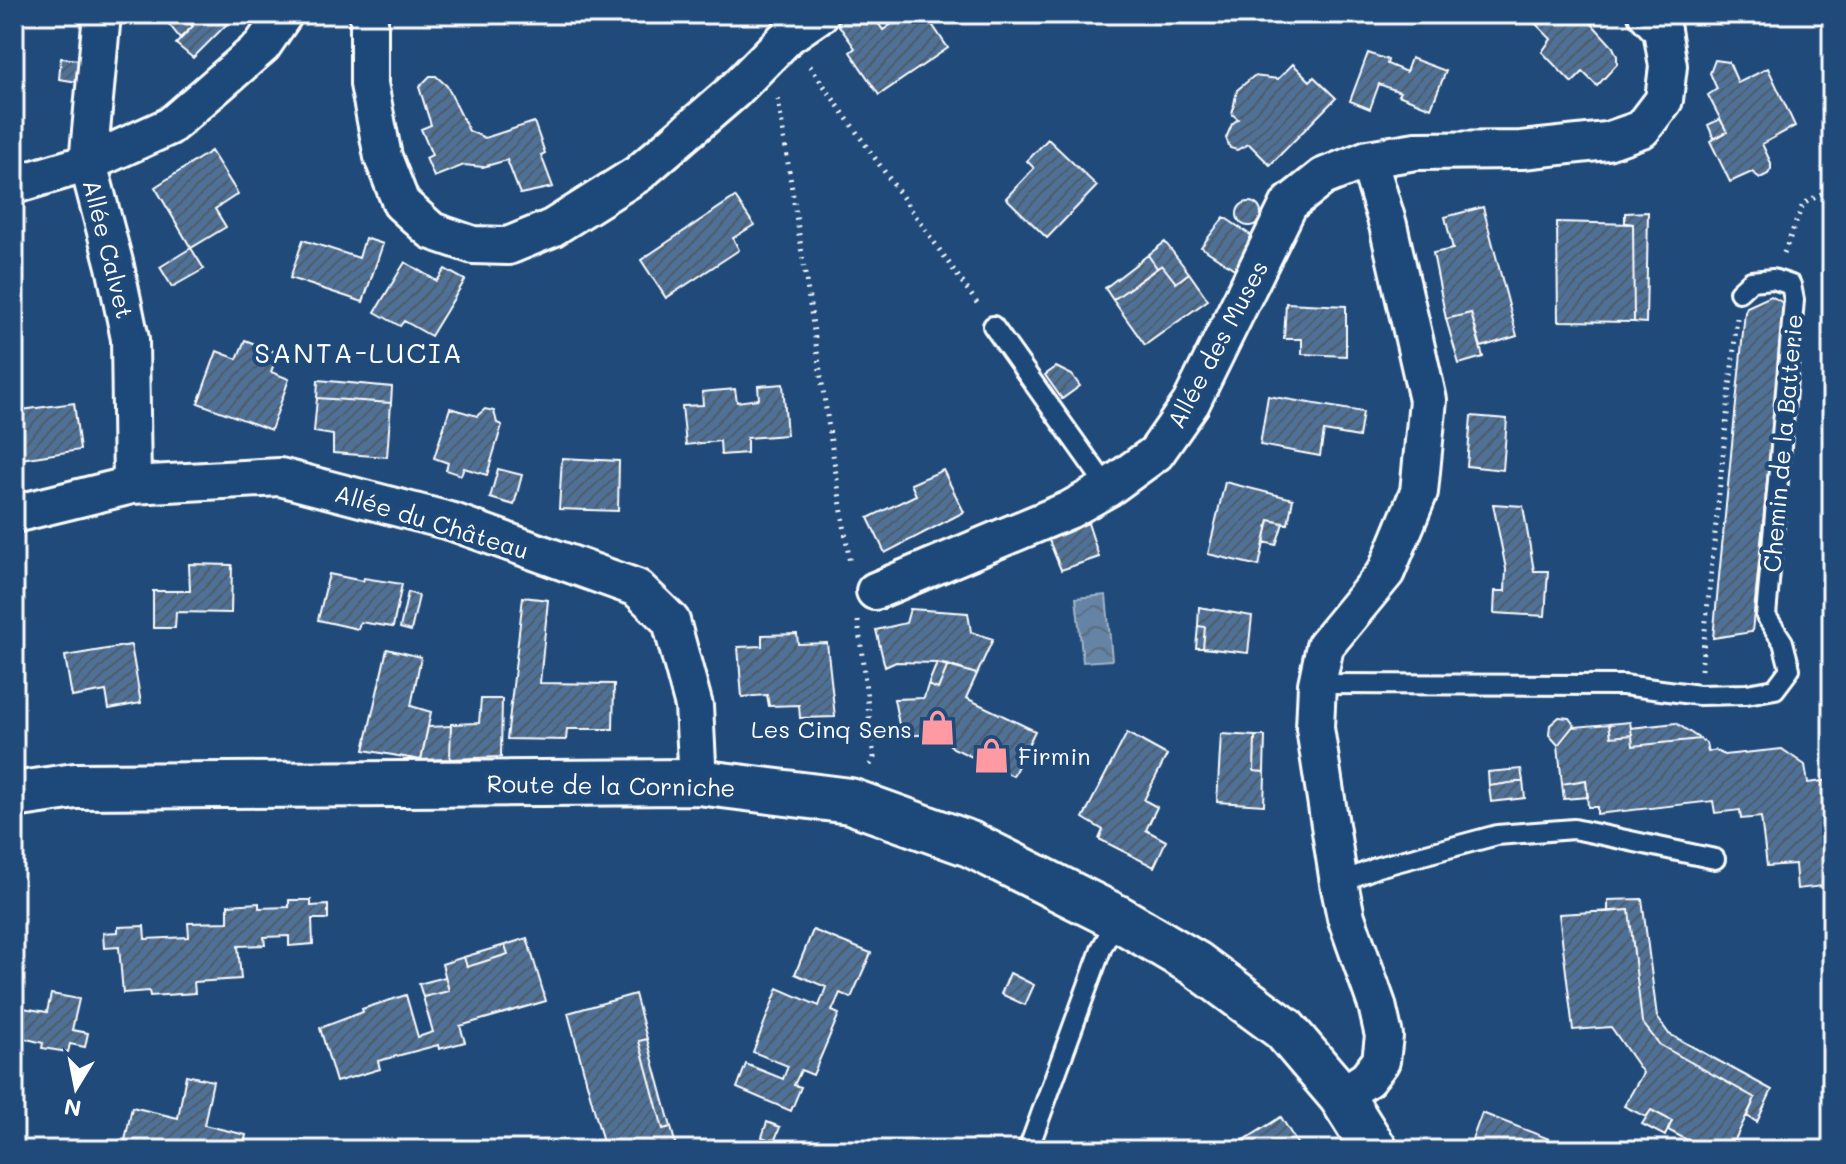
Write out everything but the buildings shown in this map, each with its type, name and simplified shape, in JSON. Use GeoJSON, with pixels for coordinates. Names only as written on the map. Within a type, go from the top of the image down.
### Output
{"type":"FeatureCollection","features":[{"type":"Feature","properties":{"kind":"main road","name":"Route de la Corniche"},"geometry":{"type":"LineString","coordinates":[[14,795],[75,786],[698,782],[850,801],[970,844],[1118,918],[1196,964],[1284,1029],[1341,1096],[1375,1150]]}},
{"type":"Feature","properties":{"kind":"street","name":"Allée Calvet"},"geometry":{"type":"LineString","coordinates":[[102,14],[88,163],[130,339],[132,485]]}},
{"type":"Feature","properties":{"kind":"street"},"geometry":{"type":"LineString","coordinates":[[14,185],[88,163],[170,126],[262,46],[284,14]]}},
{"type":"Feature","properties":{"kind":"street"},"geometry":{"type":"LineString","coordinates":[[369,14],[369,84],[383,157],[401,203],[432,231],[473,245],[508,246],[552,228],[638,174],[734,91],[780,45],[820,14]]}},
{"type":"Feature","properties":{"kind":"street","name":"Allée des Muses"},"geometry":{"type":"LineString","coordinates":[[861,592],[1069,510],[1108,488],[1156,453],[1191,403],[1289,204],[1323,177],[1368,159],[1416,151],[1522,150],[1607,141],[1642,129],[1664,100],[1668,66],[1662,30],[1647,14]]}},
{"type":"Feature","properties":{"kind":"street"},"geometry":{"type":"LineString","coordinates":[[1341,1096],[1367,1079],[1381,1061],[1384,1036],[1377,1005],[1346,917],[1339,883],[1315,728],[1317,684],[1325,646],[1386,572],[1419,492],[1428,400],[1388,225],[1368,159]]}},
{"type":"Feature","properties":{"kind":"street","name":"Allée du Château"},"geometry":{"type":"LineString","coordinates":[[14,514],[132,485],[280,477],[453,522],[637,588],[671,621],[694,706],[698,782]]}},
{"type":"Feature","properties":{"kind":"lane","name":"Chemin de la Batterie"},"geometry":{"type":"LineString","coordinates":[[1317,684],[1623,685],[1699,695],[1747,694],[1775,689],[1790,669],[1783,642],[1766,616],[1794,300],[1791,285],[1773,279],[1751,281],[1739,292]]}},
{"type":"Feature","properties":{"kind":"lane"},"geometry":{"type":"LineString","coordinates":[[993,326],[1108,488]]}},
{"type":"Feature","properties":{"kind":"lane"},"geometry":{"type":"LineString","coordinates":[[1339,883],[1378,867],[1497,835],[1574,829],[1715,859]]}},
{"type":"Feature","properties":{"kind":"lane"},"geometry":{"type":"LineString","coordinates":[[1028,1150],[1102,947],[1118,918]]}},
{"type":"Feature","properties":{"kind":"path"},"geometry":{"type":"LineString","coordinates":[[780,45],[993,326]]}},
{"type":"Feature","properties":{"kind":"path"},"geometry":{"type":"LineString","coordinates":[[780,45],[861,592],[874,758],[850,801]]}},
{"type":"Feature","properties":{"kind":"path"},"geometry":{"type":"LineString","coordinates":[[1773,279],[1803,204],[1832,188]]}},
{"type":"Feature","properties":{"kind":"path"},"geometry":{"type":"LineString","coordinates":[[1699,695],[1739,292]]}},
{"type":"Feature","properties":{"kind":"water"},"geometry":{"type":"Polygon","coordinates":[[[1106,595],[1112,660],[1083,662],[1076,598],[1106,595]]]}},
{"type":"Feature","properties":{"kind":"place","name":"Les Cinq Sens"},"geometry":{"type":"Point","coordinates":[938,728]}},
{"type":"Feature","properties":{"kind":"place","name":"Firmin"},"geometry":{"type":"Point","coordinates":[992,755]}},
{"type":"Feature","properties":{"kind":"district","name":"SANTA-LUCIA"},"geometry":{"type":"Point","coordinates":[359,352]}}]}
